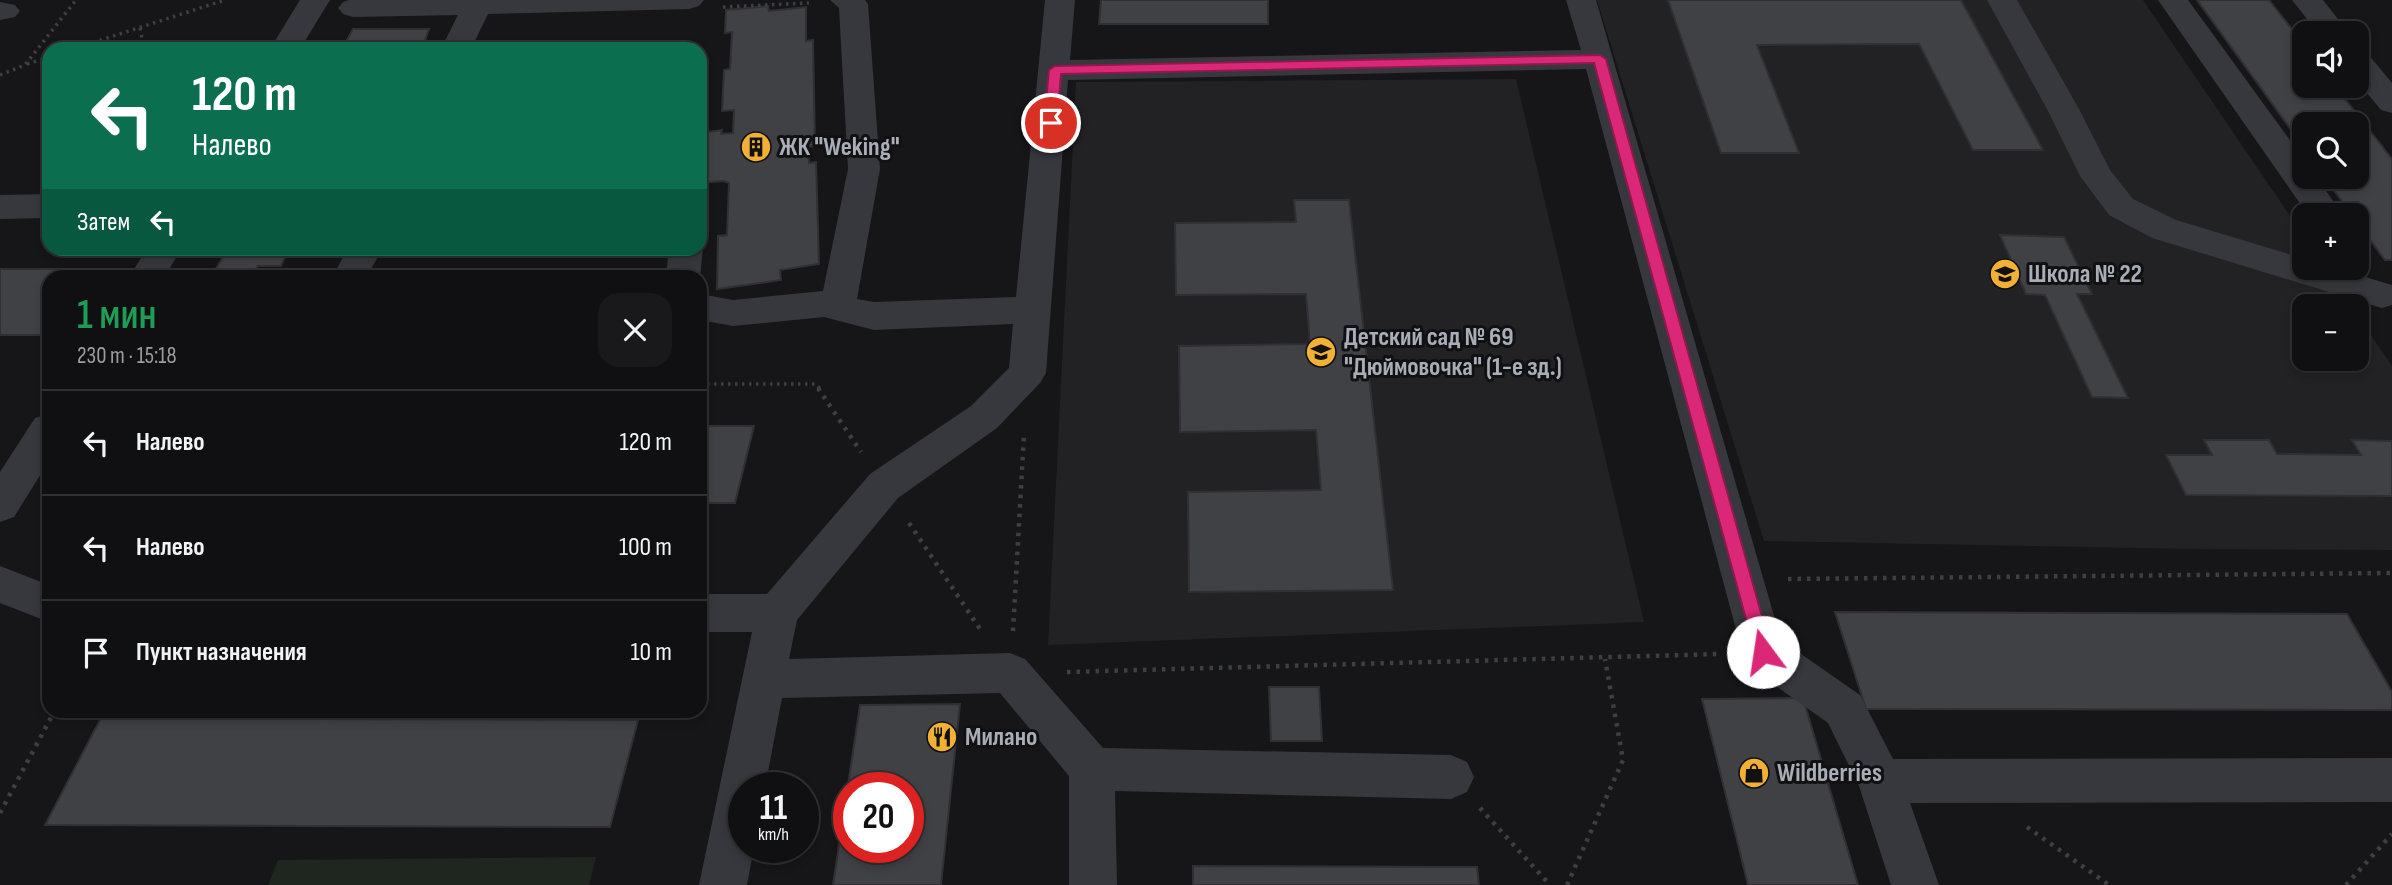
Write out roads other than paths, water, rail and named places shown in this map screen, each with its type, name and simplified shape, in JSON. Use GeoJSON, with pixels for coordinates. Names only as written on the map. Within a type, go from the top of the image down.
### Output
{"type":"FeatureCollection","features":[{"type":"Feature","properties":{"kind":"lane"},"geometry":{"type":"LineString","coordinates":[[289,42],[316,0]]}},
{"type":"Feature","properties":{"kind":"lane"},"geometry":{"type":"LineString","coordinates":[[353,8],[689,0]]}},
{"type":"Feature","properties":{"kind":"lane"},"geometry":{"type":"LineString","coordinates":[[838,307],[863,169],[853,4],[845,0]]}},
{"type":"Feature","properties":{"kind":"lane"},"geometry":{"type":"LineString","coordinates":[[723,885],[777,613],[884,486],[985,417],[1027,373],[1060,0]]}},
{"type":"Feature","properties":{"kind":"lane"},"geometry":{"type":"LineString","coordinates":[[1581,0],[1600,59],[1763,652],[1844,709],[1880,781],[1915,885]]}},
{"type":"Feature","properties":{"kind":"lane"},"geometry":{"type":"LineString","coordinates":[[2002,0],[2063,109],[2096,176],[2121,207],[2164,229],[2387,299]]}},
{"type":"Feature","properties":{"kind":"lane"},"geometry":{"type":"LineString","coordinates":[[2173,0],[2317,203]]}},
{"type":"Feature","properties":{"kind":"lane"},"geometry":{"type":"LineString","coordinates":[[2307,0],[2324,21]]}},
{"type":"Feature","properties":{"kind":"lane"},"geometry":{"type":"LineString","coordinates":[[459,42],[477,6]]}},
{"type":"Feature","properties":{"kind":"lane"},"geometry":{"type":"LineString","coordinates":[[1055,70],[1600,59]]}},
{"type":"Feature","properties":{"kind":"lane"},"geometry":{"type":"LineString","coordinates":[[2369,75],[2392,103]]}},
{"type":"Feature","properties":{"kind":"lane"},"geometry":{"type":"LineString","coordinates":[[0,207],[42,206]]}},
{"type":"Feature","properties":{"kind":"lane"},"geometry":{"type":"LineString","coordinates":[[2369,276],[2387,299]]}},
{"type":"Feature","properties":{"kind":"lane"},"geometry":{"type":"LineString","coordinates":[[707,308],[733,313],[824,304],[874,316],[1034,310]]}},
{"type":"Feature","properties":{"kind":"lane"},"geometry":{"type":"LineString","coordinates":[[0,505],[42,440]]}},
{"type":"Feature","properties":{"kind":"lane"},"geometry":{"type":"LineString","coordinates":[[0,584],[42,601]]}},
{"type":"Feature","properties":{"kind":"lane"},"geometry":{"type":"LineString","coordinates":[[707,613],[777,613]]}},
{"type":"Feature","properties":{"kind":"lane"},"geometry":{"type":"LineString","coordinates":[[764,679],[1010,673],[1092,769],[1093,885]]}},
{"type":"Feature","properties":{"kind":"lane"},"geometry":{"type":"LineString","coordinates":[[1092,769],[1451,777]]}},
{"type":"Feature","properties":{"kind":"lane"},"geometry":{"type":"LineString","coordinates":[[1880,781],[2392,780]]}},
{"type":"Feature","properties":{"kind":"place","name":"ЖК \"Weking\""},"geometry":{"type":"Point","coordinates":[756,147]}},
{"type":"Feature","properties":{"kind":"place","name":"Школа № 22"},"geometry":{"type":"Point","coordinates":[2005,274]}},
{"type":"Feature","properties":{"kind":"place","name":"Детский сад № 69 \"Дюймовочка\" (1-е зд.)"},"geometry":{"type":"Point","coordinates":[1321,352]}},
{"type":"Feature","properties":{"kind":"place","name":"Милано"},"geometry":{"type":"Point","coordinates":[942,737]}},
{"type":"Feature","properties":{"kind":"place","name":"Wildberries"},"geometry":{"type":"Point","coordinates":[1754,773]}}]}
